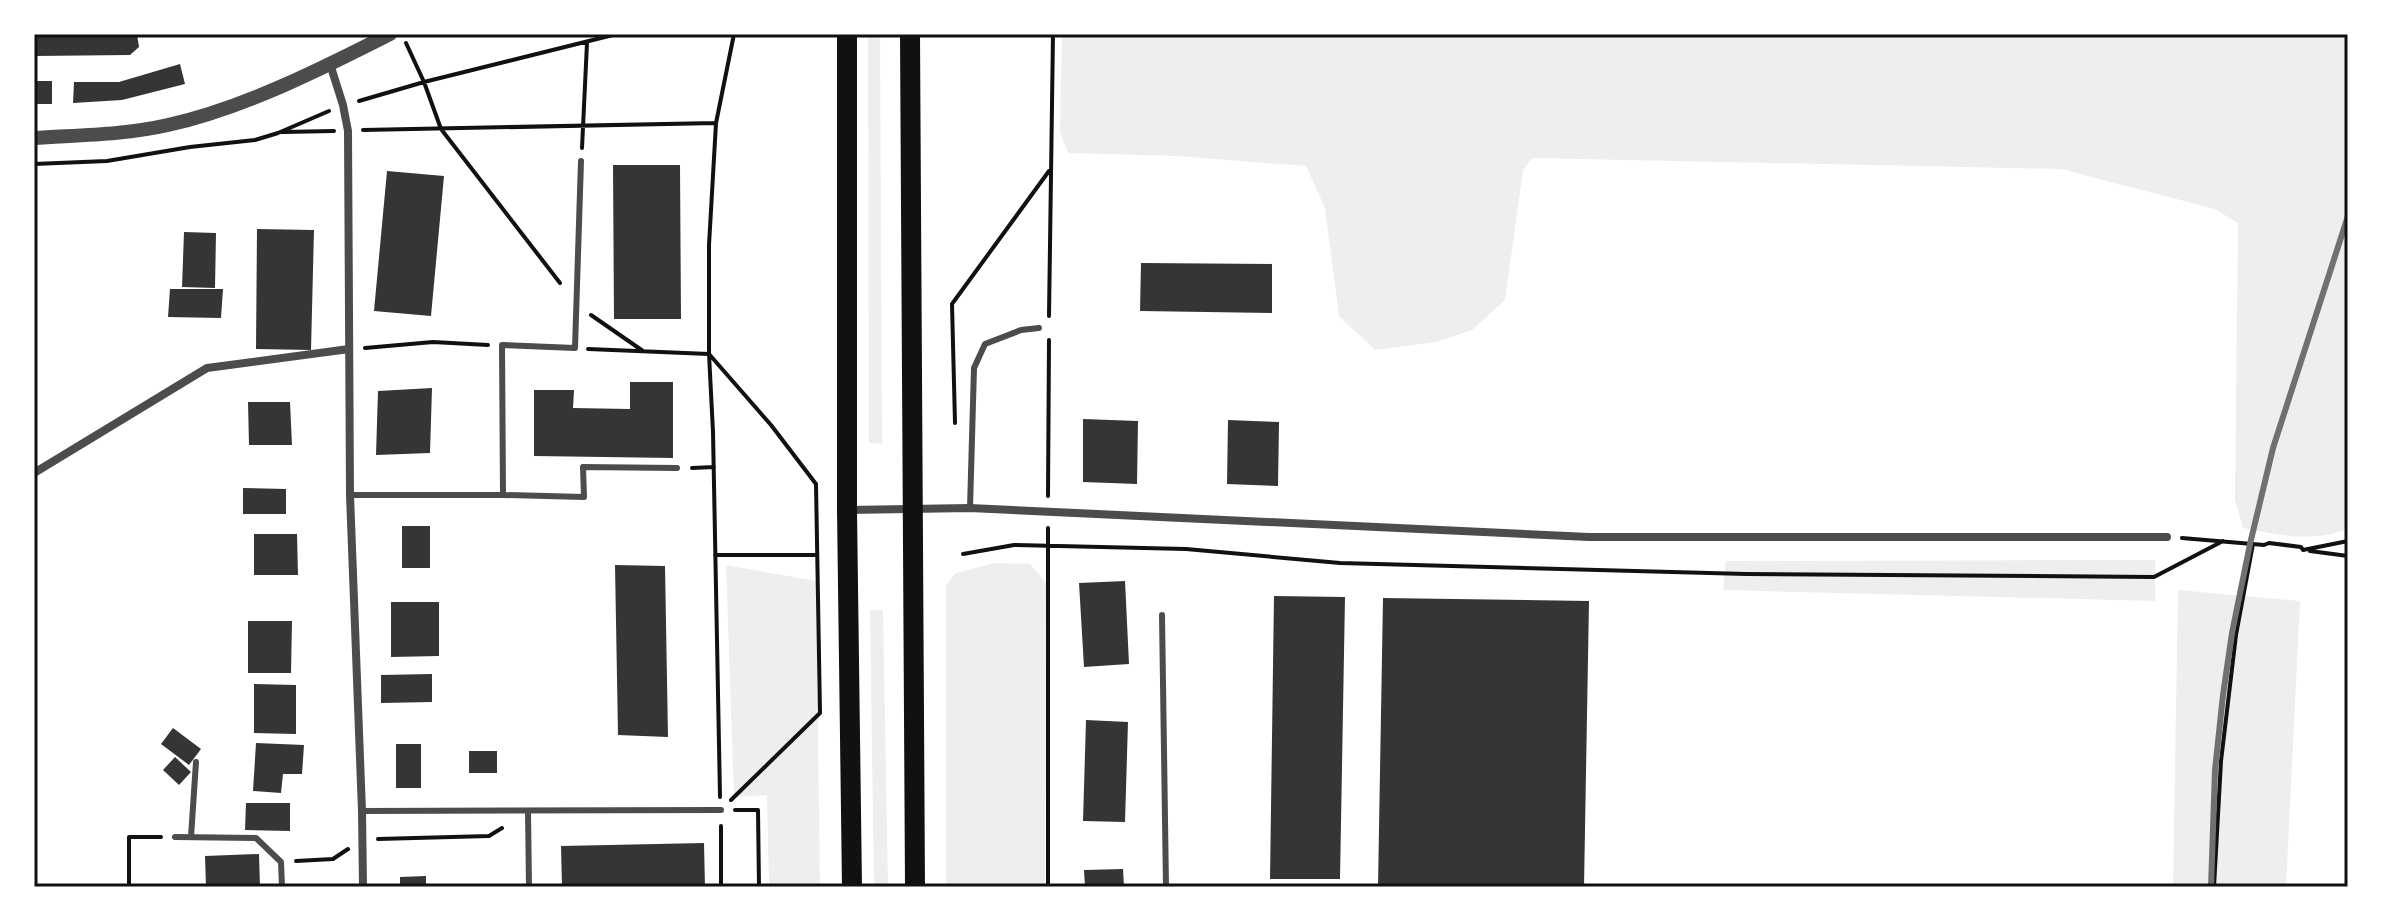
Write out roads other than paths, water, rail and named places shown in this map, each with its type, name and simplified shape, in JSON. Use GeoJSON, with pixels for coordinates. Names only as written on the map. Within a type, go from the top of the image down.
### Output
{"type":"FeatureCollection","features":[{"type":"Feature","properties":{"kind":"main road"},"geometry":{"type":"LineString","coordinates":[[847,34],[847,510],[852,887]]}},
{"type":"Feature","properties":{"kind":"main road"},"geometry":{"type":"LineString","coordinates":[[910,34],[915,887]]}},
{"type":"Feature","properties":{"kind":"street"},"geometry":{"type":"LineString","coordinates":[[34,138],[122,132],[168,125],[218,110],[330,64],[390,34]]}},
{"type":"Feature","properties":{"kind":"street"},"geometry":{"type":"LineString","coordinates":[[330,64],[348,131],[350,495],[363,887]]}},
{"type":"Feature","properties":{"kind":"street"},"geometry":{"type":"LineString","coordinates":[[34,473],[207,368],[349,349]]}},
{"type":"Feature","properties":{"kind":"street"},"geometry":{"type":"LineString","coordinates":[[847,510],[970,508],[1589,537],[2167,537]]}},
{"type":"Feature","properties":{"kind":"lane"},"geometry":{"type":"LineString","coordinates":[[503,495],[502,345],[575,348],[581,161]]}},
{"type":"Feature","properties":{"kind":"lane"},"geometry":{"type":"LineString","coordinates":[[970,508],[974,368],[985,344],[1021,330],[1039,328]]}},
{"type":"Feature","properties":{"kind":"lane"},"geometry":{"type":"LineString","coordinates":[[350,495],[584,497],[583,467],[677,468]]}},
{"type":"Feature","properties":{"kind":"lane"},"geometry":{"type":"LineString","coordinates":[[1162,615],[1166,887]]}},
{"type":"Feature","properties":{"kind":"lane"},"geometry":{"type":"LineString","coordinates":[[191,837],[196,762]]}},
{"type":"Feature","properties":{"kind":"lane"},"geometry":{"type":"LineString","coordinates":[[362,811],[721,810]]}},
{"type":"Feature","properties":{"kind":"lane"},"geometry":{"type":"LineString","coordinates":[[528,811],[529,887]]}},
{"type":"Feature","properties":{"kind":"lane"},"geometry":{"type":"LineString","coordinates":[[175,837],[256,838],[281,862],[282,887]]}},
{"type":"Feature","properties":{"kind":"railway"},"geometry":{"type":"LineString","coordinates":[[2211,887],[2215,770],[2223,695],[2250,544],[2273,448],[2348,216]]}}]}
